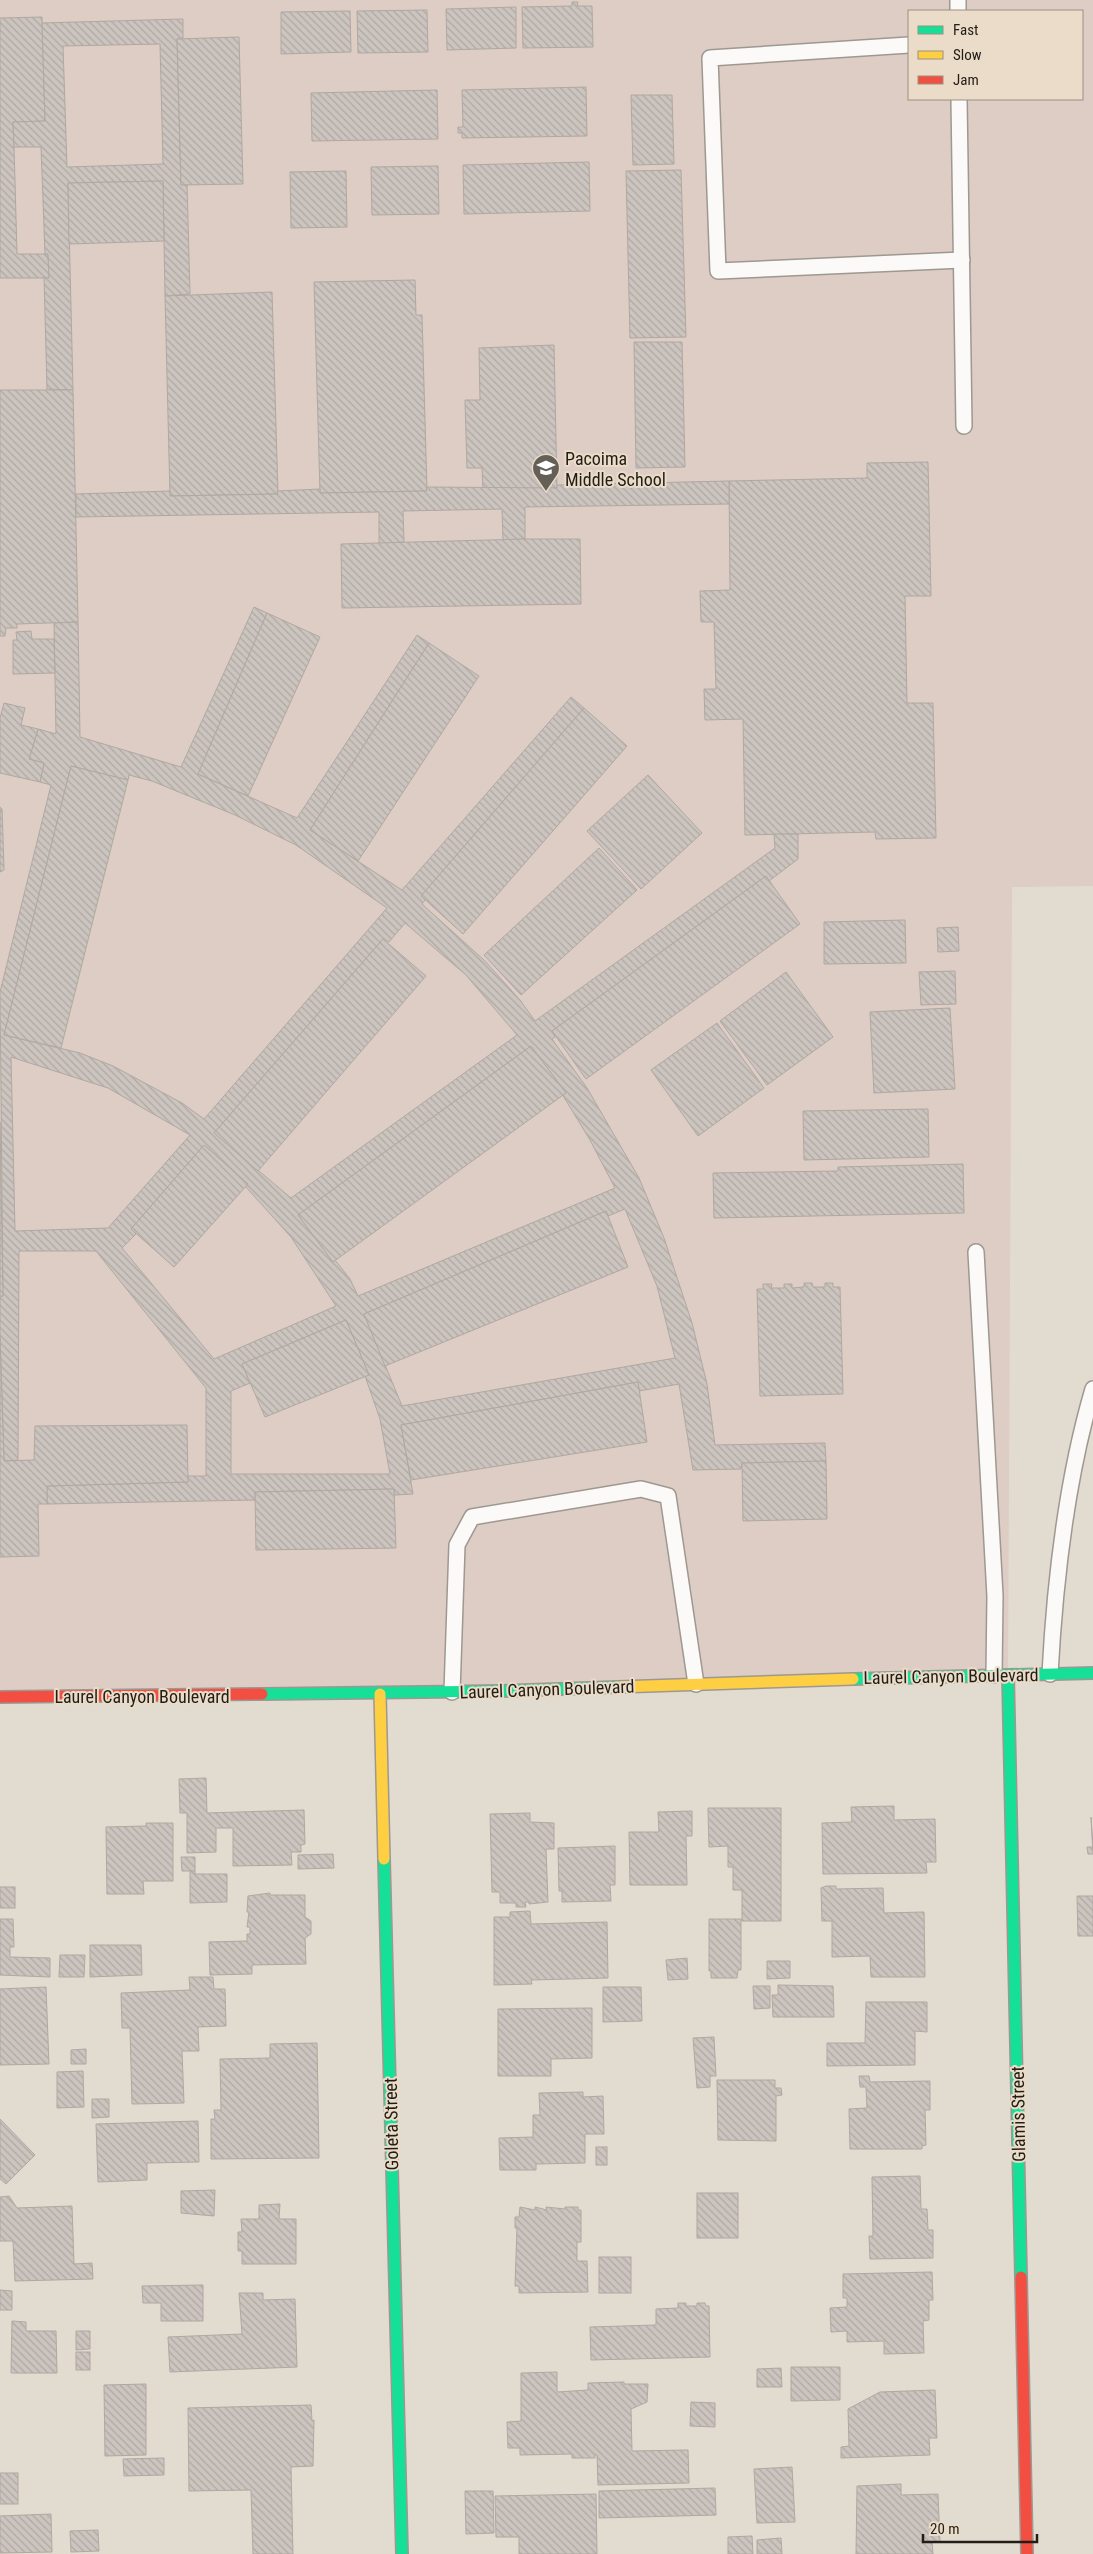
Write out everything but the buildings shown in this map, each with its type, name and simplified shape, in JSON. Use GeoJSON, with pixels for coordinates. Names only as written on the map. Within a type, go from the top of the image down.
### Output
{"type":"FeatureCollection","features":[{"type":"Feature","properties":{"kind":"street","name":"Laurel Canyon Boulevard"},"geometry":{"type":"LineString","coordinates":[[0,1697],[380,1694],[1093,1673]]}},
{"type":"Feature","properties":{"kind":"street","name":"Glamis Street"},"geometry":{"type":"LineString","coordinates":[[1001,1675],[1027,2554]]}},
{"type":"Feature","properties":{"kind":"street","name":"Goleta Street"},"geometry":{"type":"LineString","coordinates":[[380,1694],[402,2554]]}},
{"type":"Feature","properties":{"kind":"lane"},"geometry":{"type":"LineString","coordinates":[[908,45],[710,58],[718,271],[962,260]]}},
{"type":"Feature","properties":{"kind":"lane"},"geometry":{"type":"LineString","coordinates":[[959,100],[964,426]]}},
{"type":"Feature","properties":{"kind":"lane"},"geometry":{"type":"LineString","coordinates":[[976,1252],[1001,1675]]}},
{"type":"Feature","properties":{"kind":"lane"},"geometry":{"type":"LineString","coordinates":[[1050,1674],[1054,1594],[1070,1497],[1093,1389]]}},
{"type":"Feature","properties":{"kind":"lane"},"geometry":{"type":"LineString","coordinates":[[452,1692],[457,1545],[472,1518],[641,1489],[668,1496],[696,1684]]}},
{"type":"Feature","properties":{"kind":"shaded area","name":"Pacoima Middle School"},"geometry":{"type":"Polygon","coordinates":[[[0,0],[1093,0],[1093,886],[1012,887],[1008,1675],[0,1697],[0,0]]]}},
{"type":"Feature","properties":{"kind":"traffic: fast"},"geometry":{"type":"LineString","coordinates":[[853,1679],[1093,1673]]}},
{"type":"Feature","properties":{"kind":"traffic: fast"},"geometry":{"type":"LineString","coordinates":[[1008,1675],[1021,2277]]}},
{"type":"Feature","properties":{"kind":"traffic: fast"},"geometry":{"type":"LineString","coordinates":[[262,1694],[502,1691],[618,1687]]}},
{"type":"Feature","properties":{"kind":"traffic: fast"},"geometry":{"type":"LineString","coordinates":[[384,1859],[402,2554]]}},
{"type":"Feature","properties":{"kind":"traffic: slow"},"geometry":{"type":"LineString","coordinates":[[618,1687],[853,1679]]}},
{"type":"Feature","properties":{"kind":"traffic: slow"},"geometry":{"type":"LineString","coordinates":[[380,1694],[384,1859]]}},
{"type":"Feature","properties":{"kind":"traffic: jam"},"geometry":{"type":"LineString","coordinates":[[0,1697],[262,1694]]}},
{"type":"Feature","properties":{"kind":"traffic: jam"},"geometry":{"type":"LineString","coordinates":[[1021,2277],[1027,2554]]}},
{"type":"Feature","properties":{"kind":"place","name":"Pacoima Middle School"},"geometry":{"type":"Point","coordinates":[546,492]}}]}
